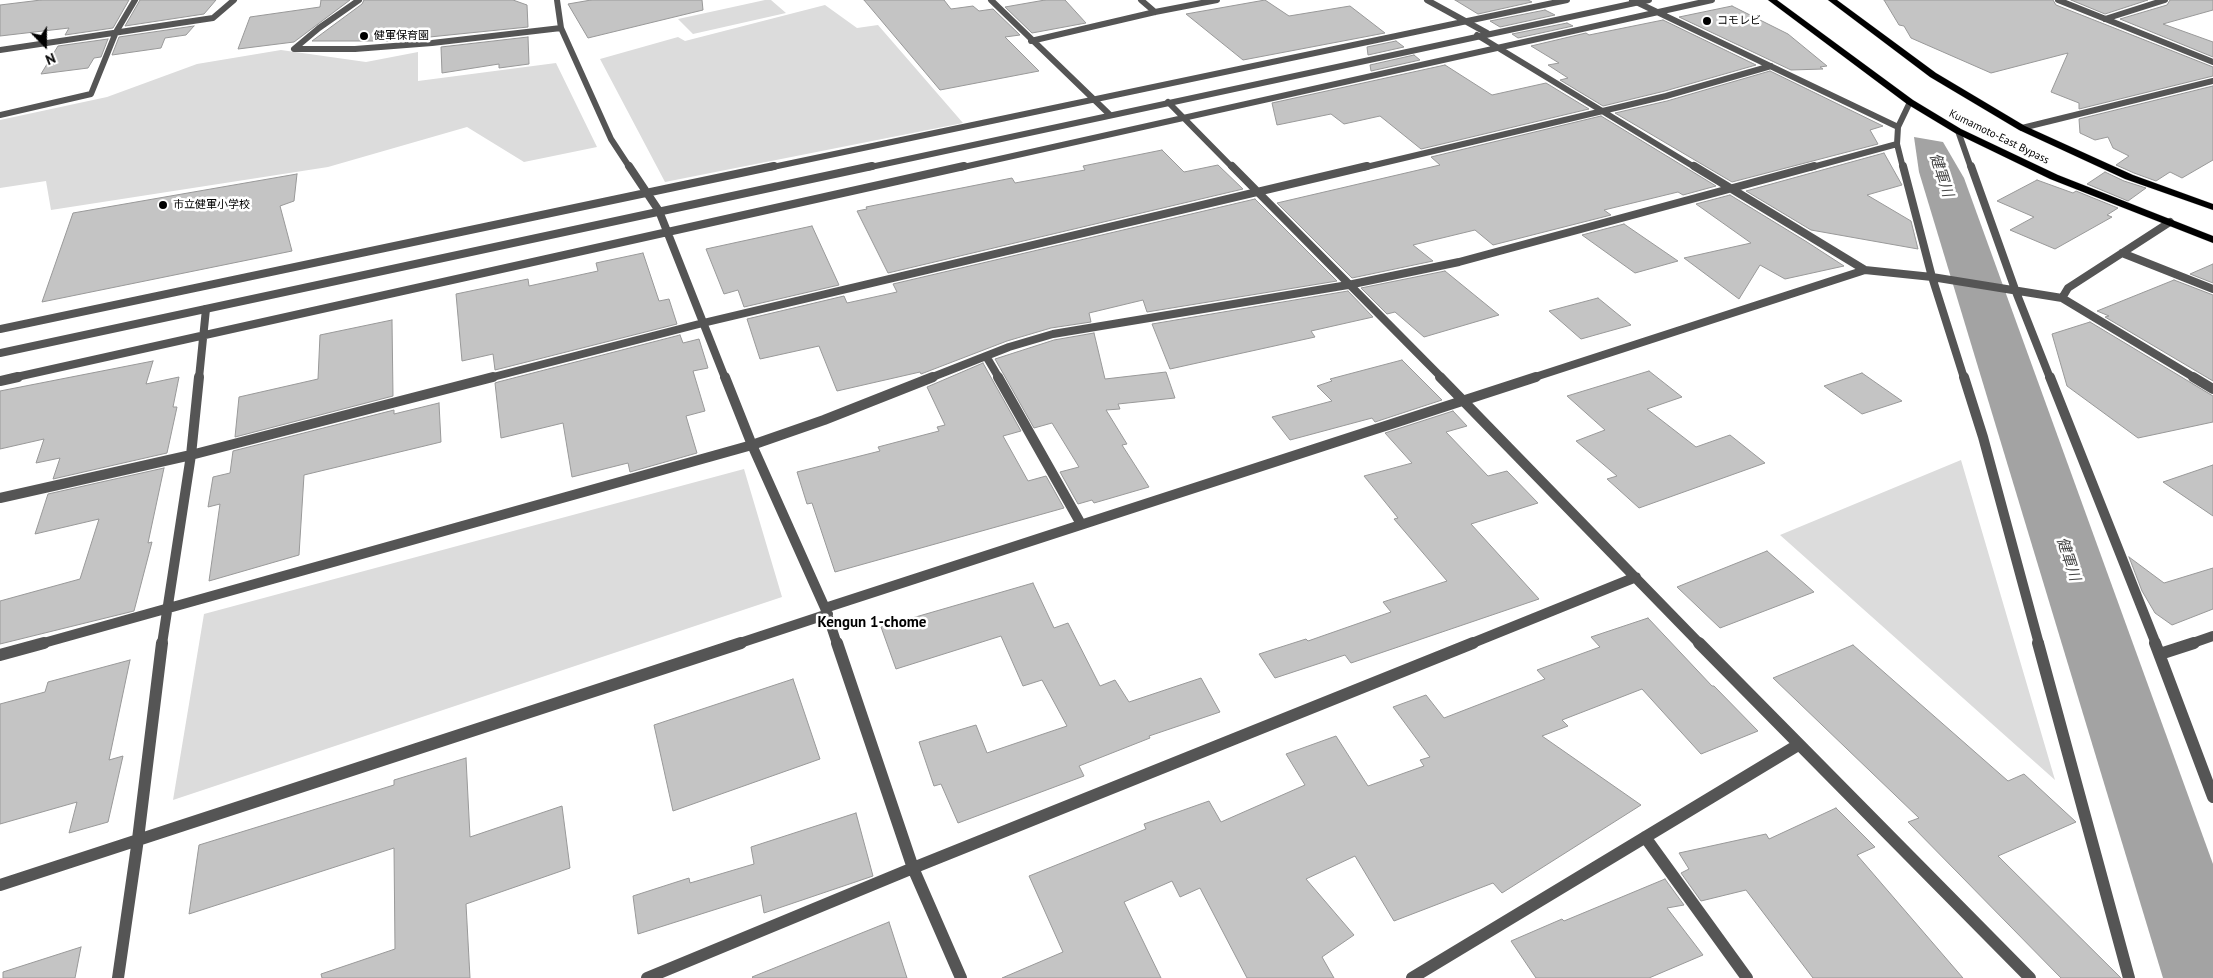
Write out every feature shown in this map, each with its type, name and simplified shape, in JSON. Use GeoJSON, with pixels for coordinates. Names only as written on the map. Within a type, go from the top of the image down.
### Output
{"type":"FeatureCollection","features":[{"type":"Feature","properties":{"kind":"highway","name":"Kumamoto-East Bypass"},"geometry":{"type":"LineString","coordinates":[[1772,0],[1910,102],[1958,132],[2054,177],[2213,240]]}},
{"type":"Feature","properties":{"kind":"highway","name":"Kumamoto-East Bypass"},"geometry":{"type":"LineString","coordinates":[[1832,0],[1933,75],[2022,128],[2129,177],[2213,208]]}},
{"type":"Feature","properties":{"kind":"street"},"geometry":{"type":"LineString","coordinates":[[0,115],[91,94],[116,32],[135,0]]}},
{"type":"Feature","properties":{"kind":"street"},"geometry":{"type":"LineString","coordinates":[[0,50],[213,18],[234,0]]}},
{"type":"Feature","properties":{"kind":"street"},"geometry":{"type":"LineString","coordinates":[[359,0],[319,28],[294,49],[355,49],[432,44],[561,28]]}},
{"type":"Feature","properties":{"kind":"street"},"geometry":{"type":"LineString","coordinates":[[557,0],[561,28],[611,139],[659,211],[752,445],[827,611],[913,868],[961,978]]}},
{"type":"Feature","properties":{"kind":"street"},"geometry":{"type":"LineString","coordinates":[[991,0],[1109,114]]}},
{"type":"Feature","properties":{"kind":"street"},"geometry":{"type":"LineString","coordinates":[[1141,0],[1155,12]]}},
{"type":"Feature","properties":{"kind":"street"},"geometry":{"type":"LineString","coordinates":[[1032,41],[1155,12],[1217,0]]}},
{"type":"Feature","properties":{"kind":"street"},"geometry":{"type":"LineString","coordinates":[[1427,0],[1487,33]]}},
{"type":"Feature","properties":{"kind":"street"},"geometry":{"type":"LineString","coordinates":[[0,329],[1567,0]]}},
{"type":"Feature","properties":{"kind":"street"},"geometry":{"type":"LineString","coordinates":[[0,353],[1635,1],[1649,0]]}},
{"type":"Feature","properties":{"kind":"street"},"geometry":{"type":"LineString","coordinates":[[0,381],[1712,0]]}},
{"type":"Feature","properties":{"kind":"street"},"geometry":{"type":"LineString","coordinates":[[2058,0],[2213,62]]}},
{"type":"Feature","properties":{"kind":"street"},"geometry":{"type":"LineString","coordinates":[[2105,19],[2165,0]]}},
{"type":"Feature","properties":{"kind":"street"},"geometry":{"type":"LineString","coordinates":[[1635,1],[1898,127]]}},
{"type":"Feature","properties":{"kind":"street"},"geometry":{"type":"LineString","coordinates":[[1477,36],[1865,270]]}},
{"type":"Feature","properties":{"kind":"street"},"geometry":{"type":"LineString","coordinates":[[0,498],[191,455],[703,323],[1666,96],[1771,66]]}},
{"type":"Feature","properties":{"kind":"street"},"geometry":{"type":"LineString","coordinates":[[2022,128],[2213,81]]}},
{"type":"Feature","properties":{"kind":"street"},"geometry":{"type":"LineString","coordinates":[[1168,102],[1464,401],[1798,745],[2030,978]]}},
{"type":"Feature","properties":{"kind":"street"},"geometry":{"type":"LineString","coordinates":[[1910,102],[1898,127],[1896,144],[1932,277],[1983,437],[2129,978]]}},
{"type":"Feature","properties":{"kind":"street"},"geometry":{"type":"LineString","coordinates":[[1958,132],[2016,292],[2160,654],[2213,797]]}},
{"type":"Feature","properties":{"kind":"street"},"geometry":{"type":"LineString","coordinates":[[0,655],[166,607],[752,445],[824,420],[986,356],[1054,334],[1348,285],[1459,262],[1896,144]]}},
{"type":"Feature","properties":{"kind":"street"},"geometry":{"type":"LineString","coordinates":[[2062,298],[2068,288],[2170,222]]}},
{"type":"Feature","properties":{"kind":"street"},"geometry":{"type":"LineString","coordinates":[[2122,253],[2213,288]]}},
{"type":"Feature","properties":{"kind":"street"},"geometry":{"type":"LineString","coordinates":[[0,885],[827,611],[1082,524],[1865,270],[1932,277],[2062,298],[2213,389]]}},
{"type":"Feature","properties":{"kind":"street"},"geometry":{"type":"LineString","coordinates":[[118,978],[138,839],[166,607],[191,455],[206,309]]}},
{"type":"Feature","properties":{"kind":"street"},"geometry":{"type":"LineString","coordinates":[[986,356],[1082,524]]}},
{"type":"Feature","properties":{"kind":"street"},"geometry":{"type":"LineString","coordinates":[[647,978],[913,868],[1636,577]]}},
{"type":"Feature","properties":{"kind":"street"},"geometry":{"type":"LineString","coordinates":[[2160,654],[2213,636]]}},
{"type":"Feature","properties":{"kind":"street"},"geometry":{"type":"LineString","coordinates":[[1412,978],[1798,745]]}},
{"type":"Feature","properties":{"kind":"street"},"geometry":{"type":"LineString","coordinates":[[1645,837],[1747,978]]}},
{"type":"Feature","properties":{"kind":"shaded area"},"geometry":{"type":"Polygon","coordinates":[[[771,0],[786,13],[693,34],[678,19],[771,0]]]}},
{"type":"Feature","properties":{"kind":"shaded area"},"geometry":{"type":"Polygon","coordinates":[[[825,5],[857,28],[878,25],[963,123],[665,182],[600,59],[678,37],[685,41],[825,5]]]}},
{"type":"Feature","properties":{"kind":"shaded area"},"geometry":{"type":"Polygon","coordinates":[[[281,50],[366,62],[418,52],[418,81],[556,63],[597,147],[524,162],[467,127],[328,167],[51,210],[46,181],[0,188],[0,120],[107,97],[197,64],[281,50]]]}},
{"type":"Feature","properties":{"kind":"shaded area"},"geometry":{"type":"Polygon","coordinates":[[[1961,460],[2055,780],[1780,535],[1961,460]]]}},
{"type":"Feature","properties":{"kind":"shaded area"},"geometry":{"type":"Polygon","coordinates":[[[744,469],[782,597],[173,800],[204,614],[744,469]]]}},
{"type":"Feature","properties":{"kind":"water","name":"健軍川"},"geometry":{"type":"Polygon","coordinates":[[[1914,137],[1943,142],[1964,178],[2213,864],[2213,978],[2163,978],[1919,172],[1914,137]]]}},
{"type":"Feature","properties":{"kind":"building"},"geometry":{"type":"Polygon","coordinates":[[[41,0],[129,0],[113,28],[65,35],[69,28],[0,36],[0,5],[41,0]]]}},
{"type":"Feature","properties":{"kind":"building"},"geometry":{"type":"Polygon","coordinates":[[[140,0],[216,0],[204,14],[125,26],[140,0]]]}},
{"type":"Feature","properties":{"kind":"building"},"geometry":{"type":"Polygon","coordinates":[[[321,0],[350,0],[294,42],[238,49],[250,17],[320,7],[321,0]]]}},
{"type":"Feature","properties":{"kind":"building"},"geometry":{"type":"Polygon","coordinates":[[[364,0],[513,0],[527,5],[528,27],[390,41],[312,41],[362,4],[364,0]]]}},
{"type":"Feature","properties":{"kind":"building"},"geometry":{"type":"Polygon","coordinates":[[[591,0],[702,0],[703,10],[588,38],[568,4],[591,0]]]}},
{"type":"Feature","properties":{"kind":"building"},"geometry":{"type":"Polygon","coordinates":[[[864,0],[944,0],[951,9],[973,6],[979,11],[993,9],[1020,35],[1005,37],[1039,71],[940,90],[864,0]]]}},
{"type":"Feature","properties":{"kind":"building"},"geometry":{"type":"Polygon","coordinates":[[[1045,0],[1065,0],[1086,23],[1032,33],[1005,7],[1045,0]]]}},
{"type":"Feature","properties":{"kind":"building"},"geometry":{"type":"Polygon","coordinates":[[[1265,0],[1289,16],[1350,6],[1385,33],[1243,60],[1186,14],[1265,0]]]}},
{"type":"Feature","properties":{"kind":"building"},"geometry":{"type":"Polygon","coordinates":[[[1455,0],[1528,0],[1532,2],[1478,14],[1455,0]]]}},
{"type":"Feature","properties":{"kind":"building"},"geometry":{"type":"Polygon","coordinates":[[[1884,0],[2053,0],[2056,5],[2213,67],[2213,76],[2079,109],[2079,103],[2051,92],[2068,53],[1991,73],[1911,38],[1904,26],[1899,25],[1884,0]]]}},
{"type":"Feature","properties":{"kind":"building"},"geometry":{"type":"Polygon","coordinates":[[[2071,0],[2148,0],[2105,14],[2071,0]]]}},
{"type":"Feature","properties":{"kind":"building"},"geometry":{"type":"Polygon","coordinates":[[[2170,0],[2213,0],[2213,10],[2163,24],[2213,42],[2213,57],[2120,19],[2167,5],[2170,0]]]}},
{"type":"Feature","properties":{"kind":"building"},"geometry":{"type":"Polygon","coordinates":[[[1732,6],[1788,34],[1827,66],[1820,67],[1823,69],[1791,70],[1679,17],[1732,6]]]}},
{"type":"Feature","properties":{"kind":"building"},"geometry":{"type":"Polygon","coordinates":[[[1545,10],[1555,15],[1500,27],[1490,21],[1545,10]]]}},
{"type":"Feature","properties":{"kind":"building"},"geometry":{"type":"Polygon","coordinates":[[[1663,20],[1756,65],[1665,91],[1603,106],[1560,80],[1568,78],[1548,65],[1559,63],[1531,46],[1586,33],[1589,35],[1663,20]]]}},
{"type":"Feature","properties":{"kind":"building"},"geometry":{"type":"Polygon","coordinates":[[[1567,23],[1573,26],[1518,38],[1512,34],[1567,23]]]}},
{"type":"Feature","properties":{"kind":"building"},"geometry":{"type":"Polygon","coordinates":[[[194,26],[186,35],[165,38],[161,48],[112,55],[119,37],[194,26]]]}},
{"type":"Feature","properties":{"kind":"building"},"geometry":{"type":"Polygon","coordinates":[[[528,37],[529,64],[499,68],[499,64],[442,73],[441,47],[528,37]]]}},
{"type":"Feature","properties":{"kind":"building"},"geometry":{"type":"Polygon","coordinates":[[[108,39],[101,57],[94,58],[88,68],[41,74],[58,46],[108,39]]]}},
{"type":"Feature","properties":{"kind":"building"},"geometry":{"type":"Polygon","coordinates":[[[1396,41],[1404,47],[1368,55],[1367,47],[1396,41]]]}},
{"type":"Feature","properties":{"kind":"building"},"geometry":{"type":"Polygon","coordinates":[[[1414,55],[1420,60],[1371,71],[1370,65],[1414,55]]]}},
{"type":"Feature","properties":{"kind":"building"},"geometry":{"type":"Polygon","coordinates":[[[1445,65],[1492,95],[1546,83],[1589,109],[1421,149],[1380,116],[1344,124],[1331,114],[1277,125],[1272,103],[1445,65]]]}},
{"type":"Feature","properties":{"kind":"building"},"geometry":{"type":"Polygon","coordinates":[[[1770,71],[1883,126],[1870,130],[1878,144],[1732,182],[1615,113],[1667,101],[1770,71]]]}},
{"type":"Feature","properties":{"kind":"building"},"geometry":{"type":"Polygon","coordinates":[[[2213,86],[2213,160],[2182,178],[2170,172],[2156,181],[2134,173],[2116,165],[2129,156],[2113,148],[2108,137],[2095,140],[2080,133],[2079,119],[2213,86]]]}},
{"type":"Feature","properties":{"kind":"building"},"geometry":{"type":"Polygon","coordinates":[[[1601,116],[1716,186],[1683,195],[1678,192],[1604,210],[1611,215],[1493,245],[1475,230],[1413,245],[1433,261],[1352,278],[1277,203],[1440,165],[1431,157],[1601,116]]]}},
{"type":"Feature","properties":{"kind":"building"},"geometry":{"type":"Polygon","coordinates":[[[1162,150],[1184,172],[1218,165],[1243,189],[888,273],[857,211],[867,209],[866,207],[1012,178],[1015,183],[1085,170],[1083,166],[1162,150]]]}},
{"type":"Feature","properties":{"kind":"building"},"geometry":{"type":"Polygon","coordinates":[[[1884,153],[1902,185],[1867,195],[1911,221],[1918,249],[1811,230],[1746,191],[1884,153]]]}},
{"type":"Feature","properties":{"kind":"building"},"geometry":{"type":"Polygon","coordinates":[[[2105,172],[2146,188],[2128,201],[2087,184],[2105,172]]]}},
{"type":"Feature","properties":{"kind":"building"},"geometry":{"type":"Polygon","coordinates":[[[297,174],[294,201],[280,206],[292,251],[42,302],[73,213],[297,174]]]}},
{"type":"Feature","properties":{"kind":"building"},"geometry":{"type":"Polygon","coordinates":[[[2037,180],[2073,193],[2076,191],[2118,208],[2107,215],[2112,217],[2055,249],[2010,230],[2034,217],[1997,201],[2037,180]]]}},
{"type":"Feature","properties":{"kind":"building"},"geometry":{"type":"Polygon","coordinates":[[[1730,195],[1844,266],[1785,279],[1760,265],[1739,299],[1684,258],[1751,243],[1696,204],[1730,195]]]}},
{"type":"Feature","properties":{"kind":"building"},"geometry":{"type":"Polygon","coordinates":[[[1255,199],[1337,281],[1147,312],[1143,300],[1089,313],[1091,322],[1051,328],[1007,341],[921,374],[920,372],[837,391],[819,346],[760,359],[747,319],[844,296],[847,303],[897,292],[893,284],[1255,199]]]}},
{"type":"Feature","properties":{"kind":"building"},"geometry":{"type":"Polygon","coordinates":[[[1624,224],[1678,261],[1635,273],[1582,235],[1624,224]]]}},
{"type":"Feature","properties":{"kind":"building"},"geometry":{"type":"Polygon","coordinates":[[[812,226],[839,285],[744,307],[738,290],[724,294],[706,249],[812,226]]]}},
{"type":"Feature","properties":{"kind":"building"},"geometry":{"type":"Polygon","coordinates":[[[643,253],[659,301],[669,299],[677,324],[495,370],[493,354],[462,361],[456,294],[528,279],[529,286],[598,271],[596,263],[643,253]]]}},
{"type":"Feature","properties":{"kind":"building"},"geometry":{"type":"Polygon","coordinates":[[[2213,264],[2213,283],[2190,274],[2213,264]]]}},
{"type":"Feature","properties":{"kind":"building"},"geometry":{"type":"Polygon","coordinates":[[[1445,271],[1499,315],[1424,337],[1395,312],[1387,314],[1361,288],[1445,271]]]}},
{"type":"Feature","properties":{"kind":"building"},"geometry":{"type":"Polygon","coordinates":[[[2174,280],[2213,295],[2213,381],[2105,317],[2109,316],[2097,311],[2174,280]]]}},
{"type":"Feature","properties":{"kind":"building"},"geometry":{"type":"Polygon","coordinates":[[[1348,291],[1373,317],[1311,331],[1315,337],[1170,369],[1152,324],[1348,291]]]}},
{"type":"Feature","properties":{"kind":"building"},"geometry":{"type":"Polygon","coordinates":[[[1598,298],[1631,325],[1581,339],[1549,311],[1598,298]]]}},
{"type":"Feature","properties":{"kind":"building"},"geometry":{"type":"Polygon","coordinates":[[[392,320],[393,396],[235,437],[239,397],[318,379],[320,335],[392,320]]]}},
{"type":"Feature","properties":{"kind":"building"},"geometry":{"type":"Polygon","coordinates":[[[2090,322],[2213,396],[2213,422],[2138,438],[2067,386],[2052,334],[2090,322]]]}},
{"type":"Feature","properties":{"kind":"building"},"geometry":{"type":"Polygon","coordinates":[[[1094,333],[1105,379],[1166,372],[1175,398],[1118,404],[1120,409],[1106,410],[1127,444],[1122,445],[1149,487],[1094,503],[1092,500],[1078,504],[1060,472],[1079,467],[1052,423],[1034,428],[995,359],[1054,340],[1094,333]]]}},
{"type":"Feature","properties":{"kind":"building"},"geometry":{"type":"Polygon","coordinates":[[[680,335],[683,343],[699,339],[708,368],[693,371],[705,411],[686,416],[697,453],[630,472],[628,463],[572,477],[563,423],[501,438],[495,383],[680,335]]]}},
{"type":"Feature","properties":{"kind":"building"},"geometry":{"type":"Polygon","coordinates":[[[1402,360],[1442,400],[1375,422],[1372,418],[1290,440],[1272,417],[1332,401],[1317,386],[1332,381],[1330,379],[1402,360]]]}},
{"type":"Feature","properties":{"kind":"building"},"geometry":{"type":"Polygon","coordinates":[[[153,361],[146,384],[179,377],[173,407],[177,407],[167,453],[53,479],[60,458],[36,463],[44,439],[0,449],[0,391],[153,361]]]}},
{"type":"Feature","properties":{"kind":"building"},"geometry":{"type":"Polygon","coordinates":[[[983,363],[1021,431],[1003,436],[1028,481],[1046,476],[1064,508],[835,572],[812,503],[807,504],[797,472],[880,451],[878,447],[939,431],[937,427],[945,425],[927,387],[983,363]]]}},
{"type":"Feature","properties":{"kind":"building"},"geometry":{"type":"Polygon","coordinates":[[[1649,371],[1682,397],[1647,409],[1696,447],[1730,435],[1765,463],[1639,508],[1607,479],[1617,476],[1576,441],[1605,430],[1567,396],[1649,371]]]}},
{"type":"Feature","properties":{"kind":"building"},"geometry":{"type":"Polygon","coordinates":[[[1862,373],[1902,401],[1862,414],[1824,386],[1862,373]]]}},
{"type":"Feature","properties":{"kind":"building"},"geometry":{"type":"Polygon","coordinates":[[[439,403],[441,442],[304,475],[299,555],[209,581],[220,504],[208,507],[213,477],[230,473],[233,451],[394,410],[394,414],[439,403]]]}},
{"type":"Feature","properties":{"kind":"building"},"geometry":{"type":"Polygon","coordinates":[[[1453,411],[1467,426],[1446,432],[1488,476],[1507,471],[1538,503],[1471,524],[1539,599],[1351,663],[1345,655],[1275,678],[1259,654],[1306,639],[1308,641],[1391,612],[1383,602],[1447,581],[1394,519],[1398,518],[1364,476],[1412,463],[1385,433],[1453,411]]]}},
{"type":"Feature","properties":{"kind":"building"},"geometry":{"type":"Polygon","coordinates":[[[2213,465],[2213,516],[2163,482],[2213,465]]]}},
{"type":"Feature","properties":{"kind":"building"},"geometry":{"type":"Polygon","coordinates":[[[164,468],[148,543],[152,542],[134,611],[0,644],[0,601],[80,579],[99,519],[35,534],[48,494],[164,468]]]}},
{"type":"Feature","properties":{"kind":"building"},"geometry":{"type":"Polygon","coordinates":[[[1767,551],[1814,592],[1720,628],[1677,587],[1767,551]]]}},
{"type":"Feature","properties":{"kind":"building"},"geometry":{"type":"Polygon","coordinates":[[[2129,557],[2164,583],[2213,568],[2213,609],[2172,625],[2155,613],[2142,591],[2129,557]]]}},
{"type":"Feature","properties":{"kind":"building"},"geometry":{"type":"Polygon","coordinates":[[[1033,583],[1054,628],[1068,623],[1100,686],[1115,680],[1129,702],[1201,678],[1220,712],[1149,736],[1150,738],[1079,766],[1084,776],[958,823],[941,784],[934,786],[919,742],[976,725],[987,753],[1067,726],[1042,680],[1023,686],[1001,636],[896,669],[881,627],[1033,583]]]}},
{"type":"Feature","properties":{"kind":"building"},"geometry":{"type":"Polygon","coordinates":[[[1648,618],[1712,686],[1758,731],[1701,754],[1642,689],[1562,720],[1568,726],[1542,736],[1641,805],[1502,893],[1493,883],[1394,921],[1355,856],[1306,879],[1354,935],[1322,957],[1334,978],[1247,978],[1200,888],[1180,897],[1172,881],[1124,902],[1161,978],[1002,978],[1063,952],[1029,876],[1146,829],[1144,824],[1209,801],[1221,822],[1305,785],[1286,754],[1336,736],[1368,786],[1424,766],[1420,760],[1430,757],[1393,707],[1426,695],[1444,718],[1545,679],[1537,670],[1600,647],[1591,637],[1648,618]]]}},
{"type":"Feature","properties":{"kind":"building"},"geometry":{"type":"Polygon","coordinates":[[[1853,645],[2008,781],[2024,774],[2076,822],[1998,856],[2121,978],[2061,978],[1908,822],[1919,818],[1773,678],[1853,645]]]}},
{"type":"Feature","properties":{"kind":"building"},"geometry":{"type":"Polygon","coordinates":[[[130,660],[109,760],[123,756],[108,822],[69,833],[77,802],[0,824],[0,704],[45,692],[48,682],[130,660]]]}},
{"type":"Feature","properties":{"kind":"building"},"geometry":{"type":"Polygon","coordinates":[[[793,679],[820,759],[673,811],[654,725],[793,679]]]}},
{"type":"Feature","properties":{"kind":"building"},"geometry":{"type":"Polygon","coordinates":[[[466,758],[470,837],[562,806],[570,868],[466,904],[470,978],[322,978],[321,974],[395,949],[394,848],[189,914],[199,845],[394,785],[394,780],[466,758]]]}},
{"type":"Feature","properties":{"kind":"building"},"geometry":{"type":"Polygon","coordinates":[[[1836,808],[1875,847],[1857,855],[1963,978],[1813,978],[1746,890],[1701,901],[1681,873],[1689,869],[1679,853],[1766,834],[1769,839],[1836,808]]]}},
{"type":"Feature","properties":{"kind":"building"},"geometry":{"type":"Polygon","coordinates":[[[856,813],[873,876],[764,913],[761,895],[638,934],[633,896],[689,878],[690,883],[754,864],[751,847],[856,813]]]}},
{"type":"Feature","properties":{"kind":"building"},"geometry":{"type":"Polygon","coordinates":[[[1665,879],[1684,905],[1667,908],[1703,955],[1649,978],[1536,978],[1511,941],[1562,919],[1564,921],[1665,879]]]}},
{"type":"Feature","properties":{"kind":"building"},"geometry":{"type":"Polygon","coordinates":[[[889,922],[907,978],[752,977],[889,922]]]}},
{"type":"Feature","properties":{"kind":"building"},"geometry":{"type":"Polygon","coordinates":[[[81,947],[75,978],[3,978],[3,972],[81,947]]]}},
{"type":"Feature","properties":{"kind":"place","name":"コモレビ"},"geometry":{"type":"Point","coordinates":[1707,21]}},
{"type":"Feature","properties":{"kind":"place","name":"健軍保育園"},"geometry":{"type":"Point","coordinates":[364,36]}},
{"type":"Feature","properties":{"kind":"place","name":"市立健軍小学校"},"geometry":{"type":"Point","coordinates":[163,205]}},
{"type":"Feature","properties":{"kind":"district","name":"Kengun 1-chome"},"geometry":{"type":"Point","coordinates":[872,623]}}]}
